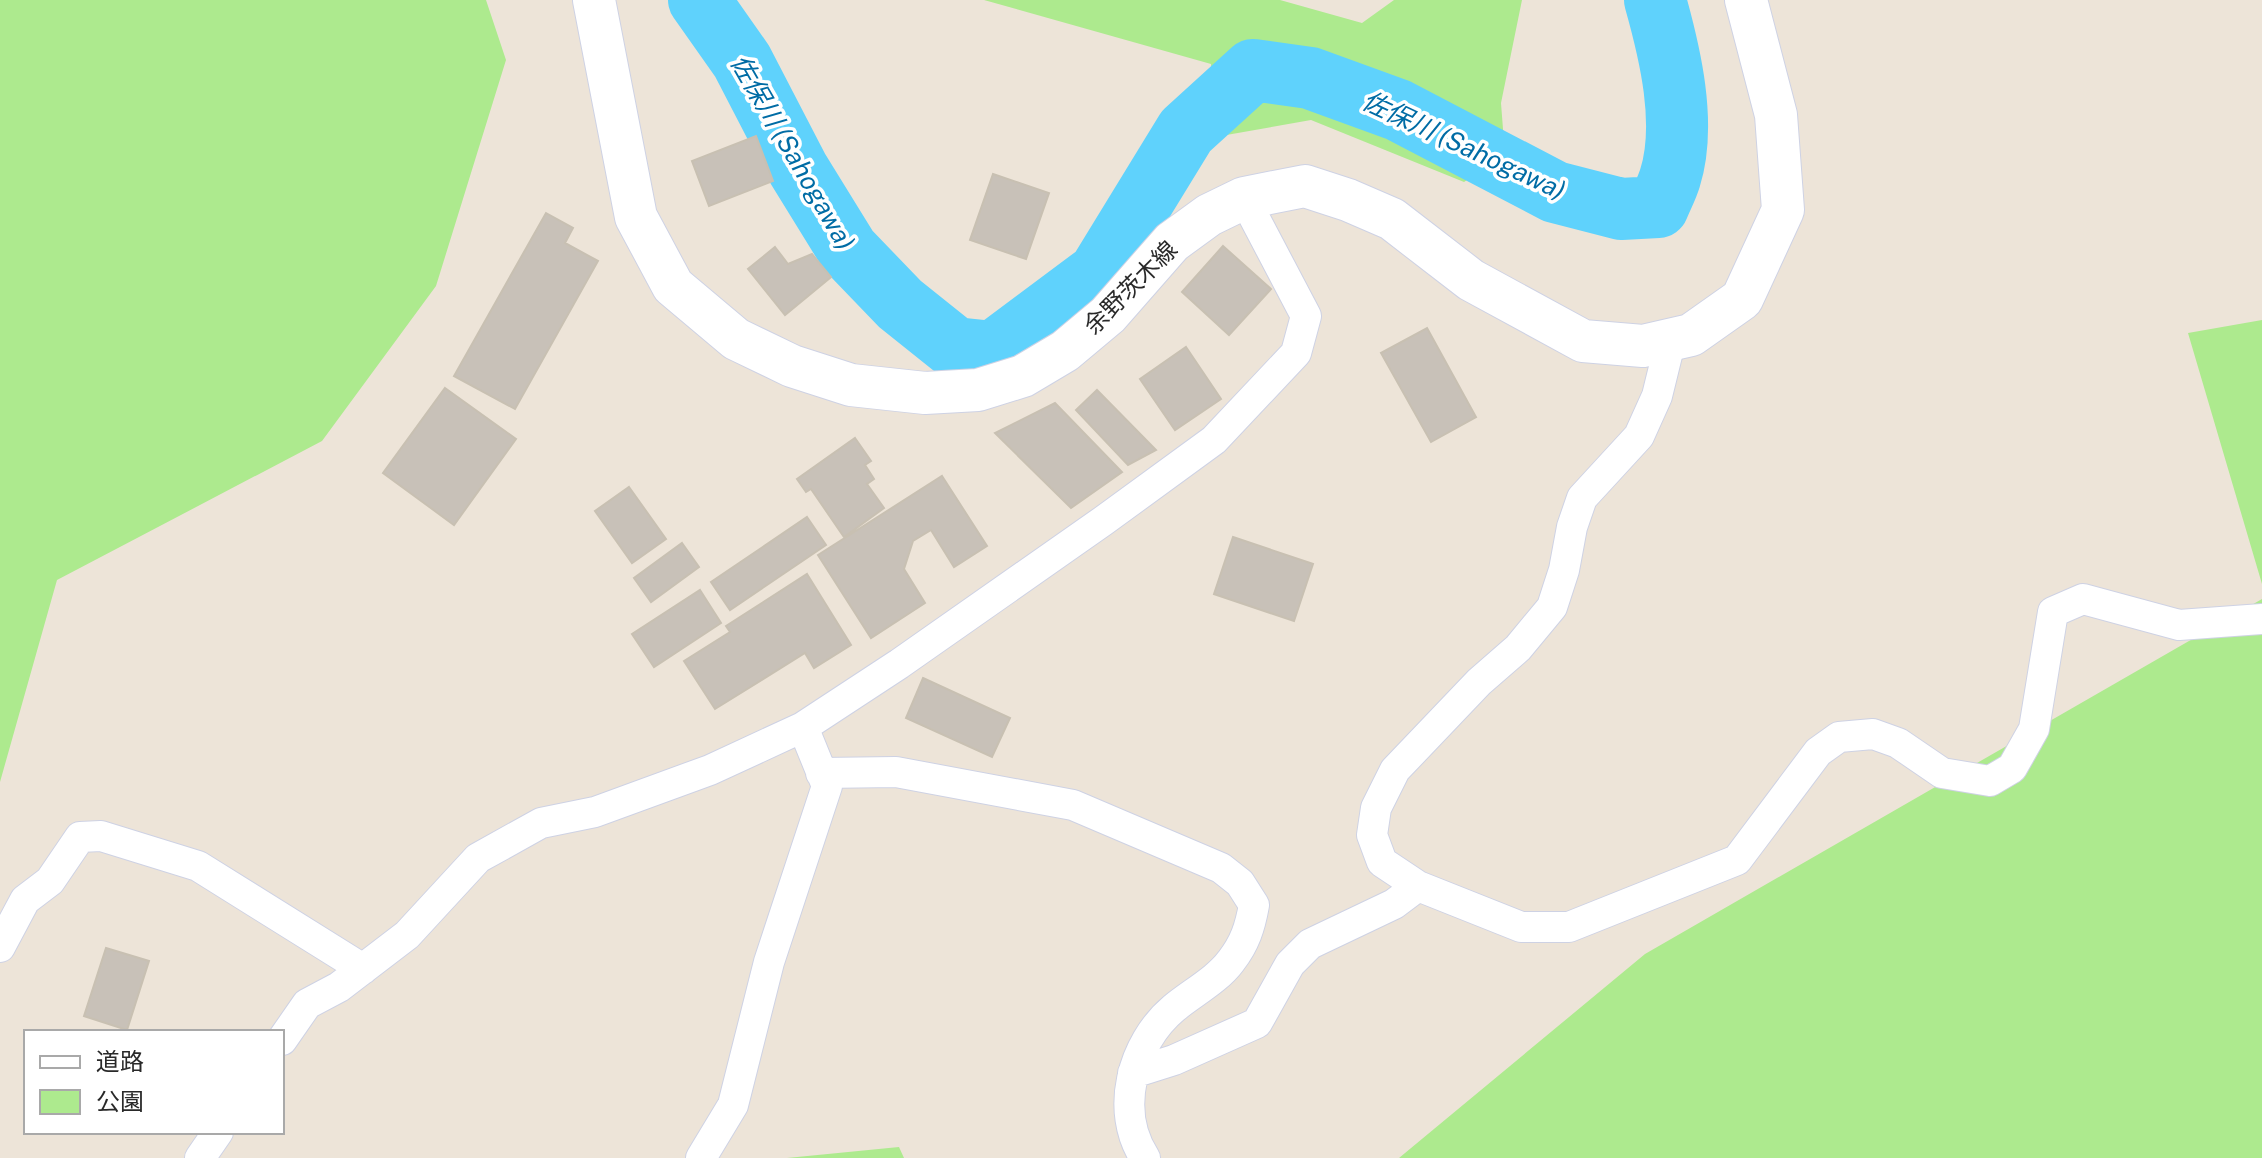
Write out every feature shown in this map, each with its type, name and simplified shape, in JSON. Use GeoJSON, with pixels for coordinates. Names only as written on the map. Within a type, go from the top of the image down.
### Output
{"type":"FeatureCollection","features":[{"type":"Feature","properties":{"kind":"main road","name":"余野茨木線"},"geometry":{"type":"LineString","coordinates":[[594,0],[636,217],[673,286],[736,339],[792,366],[851,385],[925,393],[978,390],[1023,376],[1065,351],[1108,315],[1172,242],[1209,215],[1244,198],[1305,186],[1392,219],[1471,280],[1583,341],[1643,346],[1691,335],[1742,299],[1783,210],[1776,115],[1746,0]]}},
{"type":"Feature","properties":{"kind":"street"},"geometry":{"type":"LineString","coordinates":[[284,1037],[307,1004],[339,987],[407,935],[478,858],[541,823],[595,812],[710,770],[803,727],[899,664],[1214,440],[1296,353],[1306,316],[1244,198]]}},
{"type":"Feature","properties":{"kind":"street"},"geometry":{"type":"LineString","coordinates":[[1671,339],[1657,396],[1639,436],[1582,498],[1552,607],[1518,648],[1479,682],[1395,770],[1376,808],[1372,835],[1382,862],[1418,886],[1521,927],[1569,927],[1737,860],[1818,752],[1839,737],[1873,734],[1898,743],[1942,773],[1990,781],[2012,768],[2034,729],[2053,612],[2083,599],[2179,625],[2262,619]]}},
{"type":"Feature","properties":{"kind":"street"},"geometry":{"type":"LineString","coordinates":[[701,1158],[733,1105],[769,962],[827,786],[803,727]]}},
{"type":"Feature","properties":{"kind":"street"},"geometry":{"type":"LineString","coordinates":[[821,773],[896,772],[1073,805],[1221,868],[1240,883],[1254,905],[1249,933],[1230,964],[1171,1010],[1154,1030],[1133,1073],[1127,1102],[1139,1149],[1145,1158]]}},
{"type":"Feature","properties":{"kind":"street"},"geometry":{"type":"LineString","coordinates":[[0,947],[25,900],[50,881],[80,837],[101,836],[198,866],[363,969]]}},
{"type":"Feature","properties":{"kind":"street"},"geometry":{"type":"LineString","coordinates":[[1133,1073],[1174,1060],[1257,1023],[1290,964],[1310,944],[1394,904],[1418,886]]}},
{"type":"Feature","properties":{"kind":"street"},"geometry":{"type":"LineString","coordinates":[[200,1158],[217,1134]]}},
{"type":"Feature","properties":{"kind":"green space"},"geometry":{"type":"Polygon","coordinates":[[[0,0],[486,0],[506,60],[436,286],[322,441],[57,580],[0,782],[0,0]]]}},
{"type":"Feature","properties":{"kind":"green space"},"geometry":{"type":"Polygon","coordinates":[[[984,0],[1280,0],[1362,23],[1394,0],[1522,0],[1501,103],[1505,155],[1464,182],[1311,120],[1215,137],[1211,64],[984,0]]]}},
{"type":"Feature","properties":{"kind":"green space"},"geometry":{"type":"Polygon","coordinates":[[[2262,320],[2262,584],[2188,333],[2262,320]]]}},
{"type":"Feature","properties":{"kind":"green space"},"geometry":{"type":"Polygon","coordinates":[[[2262,599],[2262,1158],[1399,1158],[1645,954],[2262,599]]]}},
{"type":"Feature","properties":{"kind":"green space"},"geometry":{"type":"Polygon","coordinates":[[[899,1147],[904,1158],[787,1158],[899,1147]]]}},
{"type":"Feature","properties":{"kind":"building"},"geometry":{"type":"Polygon","coordinates":[[[756,136],[773,181],[709,206],[692,161],[756,136]]]}},
{"type":"Feature","properties":{"kind":"building"},"geometry":{"type":"Polygon","coordinates":[[[993,174],[1049,193],[1026,259],[970,240],[993,174]]]}},
{"type":"Feature","properties":{"kind":"building"},"geometry":{"type":"Polygon","coordinates":[[[546,213],[573,228],[565,243],[598,261],[515,409],[454,376],[546,213]]]}},
{"type":"Feature","properties":{"kind":"building"},"geometry":{"type":"Polygon","coordinates":[[[1223,246],[1271,289],[1229,335],[1182,292],[1223,246]]]}},
{"type":"Feature","properties":{"kind":"building"},"geometry":{"type":"Polygon","coordinates":[[[775,247],[788,264],[812,254],[831,277],[785,315],[748,269],[775,247]]]}},
{"type":"Feature","properties":{"kind":"building"},"geometry":{"type":"Polygon","coordinates":[[[1427,328],[1476,417],[1431,442],[1381,353],[1427,328]]]}},
{"type":"Feature","properties":{"kind":"building"},"geometry":{"type":"Polygon","coordinates":[[[1186,347],[1221,399],[1175,430],[1140,379],[1186,347]]]}},
{"type":"Feature","properties":{"kind":"building"},"geometry":{"type":"Polygon","coordinates":[[[445,388],[516,439],[454,525],[383,473],[445,388]]]}},
{"type":"Feature","properties":{"kind":"building"},"geometry":{"type":"Polygon","coordinates":[[[1097,390],[1156,450],[1128,465],[1076,410],[1097,390]]]}},
{"type":"Feature","properties":{"kind":"building"},"geometry":{"type":"Polygon","coordinates":[[[1055,403],[1122,472],[1071,508],[995,433],[1055,403]]]}},
{"type":"Feature","properties":{"kind":"building"},"geometry":{"type":"Polygon","coordinates":[[[855,438],[871,461],[865,465],[874,479],[867,484],[884,508],[844,537],[811,489],[806,492],[797,479],[855,438]]]}},
{"type":"Feature","properties":{"kind":"building"},"geometry":{"type":"Polygon","coordinates":[[[942,476],[987,546],[954,567],[931,530],[913,541],[904,569],[925,603],[871,638],[818,555],[942,476]]]}},
{"type":"Feature","properties":{"kind":"building"},"geometry":{"type":"Polygon","coordinates":[[[629,487],[666,539],[632,563],[595,511],[629,487]]]}},
{"type":"Feature","properties":{"kind":"building"},"geometry":{"type":"Polygon","coordinates":[[[807,517],[826,545],[730,610],[711,582],[807,517]]]}},
{"type":"Feature","properties":{"kind":"building"},"geometry":{"type":"Polygon","coordinates":[[[1233,537],[1313,564],[1294,621],[1214,594],[1233,537]]]}},
{"type":"Feature","properties":{"kind":"building"},"geometry":{"type":"Polygon","coordinates":[[[682,543],[699,567],[651,602],[634,578],[682,543]]]}},
{"type":"Feature","properties":{"kind":"building"},"geometry":{"type":"Polygon","coordinates":[[[807,574],[851,645],[814,668],[805,653],[715,709],[684,661],[730,632],[726,626],[807,574]]]}},
{"type":"Feature","properties":{"kind":"building"},"geometry":{"type":"Polygon","coordinates":[[[700,590],[721,623],[654,667],[632,634],[700,590]]]}},
{"type":"Feature","properties":{"kind":"building"},"geometry":{"type":"Polygon","coordinates":[[[923,678],[1010,718],[992,757],[906,718],[923,678]]]}},
{"type":"Feature","properties":{"kind":"building"},"geometry":{"type":"Polygon","coordinates":[[[106,948],[149,961],[127,1030],[84,1016],[106,948]]]}},
{"type":"Feature","properties":{"kind":"waterway","name":"佐保川 (Sahogawa)"},"geometry":{"type":"LineString","coordinates":[[699,0],[742,61],[798,169],[848,250],[900,304],[955,348],[993,352],[1099,273],[1186,131],[1253,70],[1310,78],[1398,110],[1555,192],[1621,209],[1658,207],[1675,157],[1677,112],[1671,65],[1655,0]]}}]}
